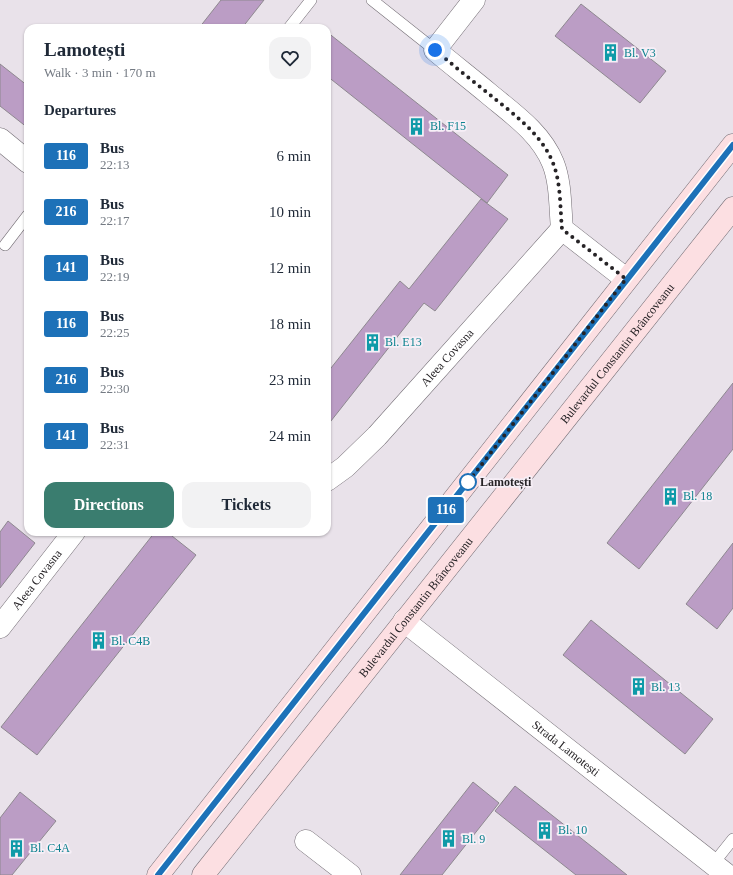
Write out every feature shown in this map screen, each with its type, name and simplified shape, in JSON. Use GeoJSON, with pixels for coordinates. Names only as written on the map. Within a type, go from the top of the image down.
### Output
{"type":"FeatureCollection","features":[{"type":"Feature","properties":{"kind":"main road"},"geometry":{"type":"LineString","coordinates":[[158,875],[733,145]]}},
{"type":"Feature","properties":{"kind":"main road","name":"Bulevardul Constantin Brâncoveanu"},"geometry":{"type":"LineString","coordinates":[[203,875],[733,208]]}},
{"type":"Feature","properties":{"kind":"street"},"geometry":{"type":"LineString","coordinates":[[474,0],[435,50],[530,129],[546,148],[553,164],[558,183],[562,229],[626,279]]}},
{"type":"Feature","properties":{"kind":"street"},"geometry":{"type":"LineString","coordinates":[[0,140],[24,159]]}},
{"type":"Feature","properties":{"kind":"street","name":"Aleea Covasna"},"geometry":{"type":"LineString","coordinates":[[331,477],[345,467],[377,436],[562,229]]}},
{"type":"Feature","properties":{"kind":"street","name":"Aleea Covasna"},"geometry":{"type":"LineString","coordinates":[[0,627],[71,536]]}},
{"type":"Feature","properties":{"kind":"street","name":"Strada Lamotești"},"geometry":{"type":"LineString","coordinates":[[404,621],[720,870]]}},
{"type":"Feature","properties":{"kind":"street"},"geometry":{"type":"LineString","coordinates":[[306,841],[350,875]]}},
{"type":"Feature","properties":{"kind":"lane"},"geometry":{"type":"LineString","coordinates":[[292,24],[311,0]]}},
{"type":"Feature","properties":{"kind":"lane"},"geometry":{"type":"LineString","coordinates":[[372,0],[435,50]]}},
{"type":"Feature","properties":{"kind":"lane"},"geometry":{"type":"LineString","coordinates":[[5,245],[24,220]]}},
{"type":"Feature","properties":{"kind":"lane"},"geometry":{"type":"LineString","coordinates":[[720,870],[733,839]]}},
{"type":"Feature","properties":{"kind":"building"},"geometry":{"type":"Polygon","coordinates":[[[221,0],[264,0],[245,24],[202,24],[221,0]]]}},
{"type":"Feature","properties":{"kind":"building","name":"Bl. V3"},"geometry":{"type":"Polygon","coordinates":[[[581,4],[666,71],[640,103],[555,36],[581,4]]]}},
{"type":"Feature","properties":{"kind":"building","name":"Bl. F15"},"geometry":{"type":"Polygon","coordinates":[[[331,35],[508,175],[487,203],[331,79],[331,35]]]}},
{"type":"Feature","properties":{"kind":"building"},"geometry":{"type":"Polygon","coordinates":[[[0,64],[24,83],[24,125],[0,106],[0,64]]]}},
{"type":"Feature","properties":{"kind":"building","name":"Bl. E13"},"geometry":{"type":"Polygon","coordinates":[[[481,199],[508,219],[435,311],[424,303],[331,421],[331,368],[400,281],[409,289],[481,199]]]}},
{"type":"Feature","properties":{"kind":"building","name":"Bl. 18"},"geometry":{"type":"Polygon","coordinates":[[[733,383],[733,449],[639,569],[607,543],[733,383]]]}},
{"type":"Feature","properties":{"kind":"building"},"geometry":{"type":"Polygon","coordinates":[[[8,521],[24,534],[24,536],[26,536],[35,543],[0,588],[0,532],[8,521]]]}},
{"type":"Feature","properties":{"kind":"building","name":"Bl. C4B"},"geometry":{"type":"Polygon","coordinates":[[[152,536],[172,536],[196,555],[37,755],[1,727],[152,536]]]}},
{"type":"Feature","properties":{"kind":"building"},"geometry":{"type":"Polygon","coordinates":[[[733,543],[733,608],[717,629],[686,604],[733,543]]]}},
{"type":"Feature","properties":{"kind":"building","name":"Bl. 13"},"geometry":{"type":"Polygon","coordinates":[[[591,620],[713,719],[685,754],[563,655],[591,620]]]}},
{"type":"Feature","properties":{"kind":"building","name":"Bl. 9"},"geometry":{"type":"Polygon","coordinates":[[[473,782],[499,803],[442,875],[400,875],[473,782]]]}},
{"type":"Feature","properties":{"kind":"building","name":"Bl. 10"},"geometry":{"type":"Polygon","coordinates":[[[515,786],[627,875],[576,875],[495,811],[515,786]]]}},
{"type":"Feature","properties":{"kind":"building","name":"Bl. C4A"},"geometry":{"type":"Polygon","coordinates":[[[20,792],[56,821],[12,875],[0,875],[0,818],[20,792]]]}},
{"type":"Feature","properties":{"kind":"bus line","name":"116"},"geometry":{"type":"LineString","coordinates":[[158,875],[733,145]]}},
{"type":"Feature","properties":{"kind":"place","name":"Bl. V3"},"geometry":{"type":"Point","coordinates":[611,53]}},
{"type":"Feature","properties":{"kind":"place","name":"Bl. F15"},"geometry":{"type":"Point","coordinates":[417,126]}},
{"type":"Feature","properties":{"kind":"place","name":"Bl. E13"},"geometry":{"type":"Point","coordinates":[372,342]}},
{"type":"Feature","properties":{"kind":"place","name":"Lamotești"},"geometry":{"type":"Point","coordinates":[468,482]}},
{"type":"Feature","properties":{"kind":"place","name":"Bl. 18"},"geometry":{"type":"Point","coordinates":[670,496]}},
{"type":"Feature","properties":{"kind":"place","name":"Bl. C4B"},"geometry":{"type":"Point","coordinates":[98,641]}},
{"type":"Feature","properties":{"kind":"place","name":"Bl. 13"},"geometry":{"type":"Point","coordinates":[638,687]}},
{"type":"Feature","properties":{"kind":"place","name":"Bl. 10"},"geometry":{"type":"Point","coordinates":[545,830]}},
{"type":"Feature","properties":{"kind":"place","name":"Bl. 9"},"geometry":{"type":"Point","coordinates":[449,839]}},
{"type":"Feature","properties":{"kind":"place","name":"Bl. C4A"},"geometry":{"type":"Point","coordinates":[17,848]}},
{"type":"Feature","properties":{"kind":"route"},"geometry":{"type":"LineString","coordinates":[[435,50],[530,129],[546,148],[553,164],[558,183],[562,229],[626,279],[468,482]]}}]}
